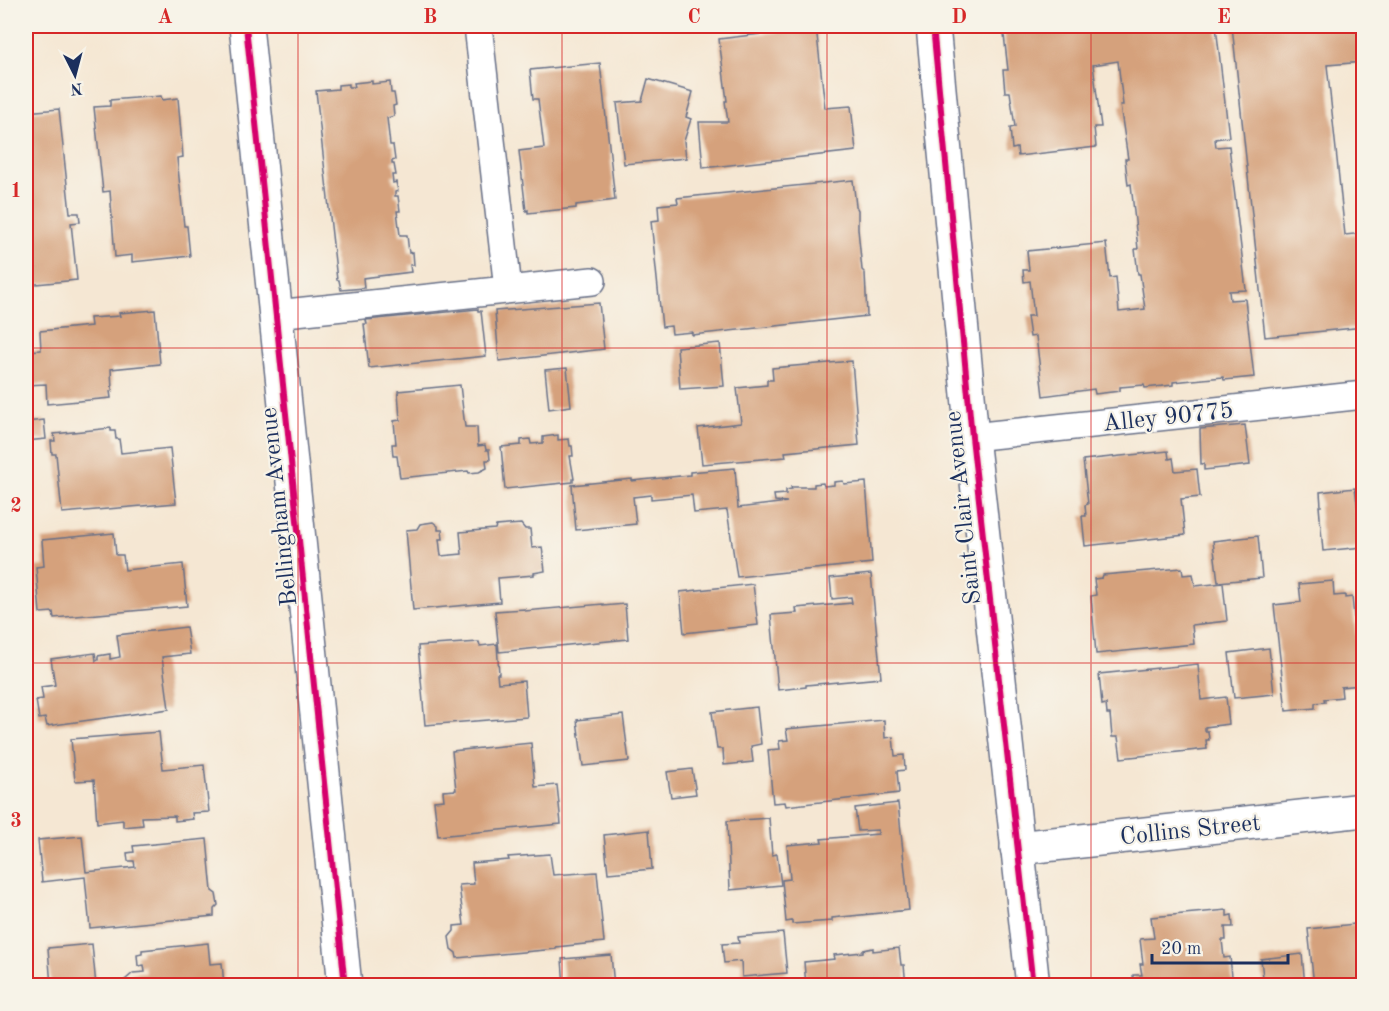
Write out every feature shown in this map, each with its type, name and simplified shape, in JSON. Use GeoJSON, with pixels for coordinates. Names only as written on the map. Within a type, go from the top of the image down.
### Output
{"type":"FeatureCollection","features":[{"type":"Feature","properties":{"kind":"street","name":"Bellingham Avenue"},"geometry":{"type":"LineString","coordinates":[[246,26],[345,986]]}},
{"type":"Feature","properties":{"kind":"street","name":"Saint Clair Avenue"},"geometry":{"type":"LineString","coordinates":[[933,26],[972,437],[1033,986]]}},
{"type":"Feature","properties":{"kind":"street","name":"Collins Street"},"geometry":{"type":"LineString","coordinates":[[1017,848],[1364,810]]}},
{"type":"Feature","properties":{"kind":"lane"},"geometry":{"type":"LineString","coordinates":[[478,26],[508,289]]}},
{"type":"Feature","properties":{"kind":"lane"},"geometry":{"type":"LineString","coordinates":[[276,314],[592,281]]}},
{"type":"Feature","properties":{"kind":"lane","name":"Alley 90775"},"geometry":{"type":"LineString","coordinates":[[972,437],[1364,395]]}},
{"type":"Feature","properties":{"kind":"building"},"geometry":{"type":"Polygon","coordinates":[[[777,26],[816,26],[825,108],[851,106],[856,151],[703,168],[699,122],[728,122],[719,39],[778,32],[777,26]]]}},
{"type":"Feature","properties":{"kind":"building"},"geometry":{"type":"Polygon","coordinates":[[[1003,26],[1216,26],[1229,137],[1215,139],[1216,147],[1229,146],[1246,290],[1229,291],[1230,300],[1245,299],[1254,377],[1224,380],[1223,377],[1173,382],[1173,385],[1145,388],[1144,385],[1120,387],[1120,391],[1095,394],[1094,389],[1043,396],[1036,336],[1030,337],[1027,316],[1034,316],[1030,281],[1024,282],[1023,270],[1029,270],[1027,251],[1106,243],[1110,278],[1116,277],[1119,312],[1145,309],[1135,249],[1138,249],[1131,184],[1128,185],[1125,159],[1128,159],[1120,105],[1123,105],[1118,61],[1093,65],[1101,127],[1094,127],[1096,147],[1018,156],[1017,148],[1012,149],[1010,128],[1015,127],[1010,92],[1005,92],[1003,70],[1008,70],[1003,26]]]}},
{"type":"Feature","properties":{"kind":"building"},"geometry":{"type":"Polygon","coordinates":[[[1232,26],[1364,26],[1364,62],[1327,65],[1345,235],[1364,233],[1364,327],[1265,337],[1232,26]]]}},
{"type":"Feature","properties":{"kind":"building"},"geometry":{"type":"Polygon","coordinates":[[[600,63],[615,200],[576,205],[576,208],[528,213],[519,151],[544,148],[538,99],[533,99],[530,70],[600,63]]]}},
{"type":"Feature","properties":{"kind":"building"},"geometry":{"type":"Polygon","coordinates":[[[648,79],[693,92],[686,117],[691,119],[684,141],[686,158],[624,164],[617,103],[642,101],[648,79]]]}},
{"type":"Feature","properties":{"kind":"building"},"geometry":{"type":"Polygon","coordinates":[[[372,81],[372,84],[390,82],[391,93],[394,93],[396,105],[393,106],[394,116],[387,118],[390,145],[393,145],[395,160],[392,164],[394,164],[396,175],[392,175],[393,183],[396,182],[398,191],[395,192],[395,196],[398,196],[400,211],[397,211],[400,235],[407,235],[409,253],[413,252],[414,265],[410,265],[411,272],[363,278],[364,288],[341,290],[339,280],[337,280],[316,91],[338,89],[338,85],[349,84],[349,87],[355,87],[354,83],[372,81]]]}},
{"type":"Feature","properties":{"kind":"building"},"geometry":{"type":"Polygon","coordinates":[[[161,96],[162,100],[178,98],[183,157],[177,158],[184,226],[187,226],[190,256],[132,262],[132,255],[115,257],[110,191],[103,192],[94,107],[110,106],[110,100],[161,96]]]}},
{"type":"Feature","properties":{"kind":"building"},"geometry":{"type":"Polygon","coordinates":[[[59,109],[70,213],[79,213],[80,222],[71,223],[77,280],[26,285],[26,112],[59,109]]]}},
{"type":"Feature","properties":{"kind":"building"},"geometry":{"type":"Polygon","coordinates":[[[853,180],[858,210],[862,270],[865,273],[867,316],[692,335],[692,332],[672,334],[671,326],[662,327],[651,221],[659,220],[658,205],[678,203],[677,198],[853,180]]]}},
{"type":"Feature","properties":{"kind":"building"},"geometry":{"type":"Polygon","coordinates":[[[599,303],[604,349],[499,361],[495,311],[599,303]]]}},
{"type":"Feature","properties":{"kind":"building"},"geometry":{"type":"Polygon","coordinates":[[[478,309],[481,311],[486,356],[369,368],[364,324],[367,324],[366,320],[478,309]]]}},
{"type":"Feature","properties":{"kind":"building"},"geometry":{"type":"Polygon","coordinates":[[[155,310],[160,364],[111,369],[111,398],[47,404],[46,384],[26,385],[26,351],[41,350],[40,331],[91,326],[90,318],[155,310]]]}},
{"type":"Feature","properties":{"kind":"building"},"geometry":{"type":"Polygon","coordinates":[[[720,343],[724,386],[680,389],[677,347],[720,343]]]}},
{"type":"Feature","properties":{"kind":"building"},"geometry":{"type":"Polygon","coordinates":[[[852,361],[859,445],[785,452],[786,457],[702,464],[698,428],[741,423],[737,388],[767,385],[767,380],[773,380],[772,368],[852,361]]]}},
{"type":"Feature","properties":{"kind":"building"},"geometry":{"type":"Polygon","coordinates":[[[567,368],[571,406],[549,409],[545,370],[567,368]]]}},
{"type":"Feature","properties":{"kind":"building"},"geometry":{"type":"Polygon","coordinates":[[[460,385],[465,427],[477,427],[478,446],[485,445],[486,450],[489,450],[490,460],[486,460],[487,468],[479,472],[469,473],[468,471],[400,478],[397,456],[393,456],[392,444],[396,444],[394,421],[400,420],[398,391],[460,385]]]}},
{"type":"Feature","properties":{"kind":"building"},"geometry":{"type":"Polygon","coordinates":[[[44,420],[46,439],[26,441],[26,422],[44,420]]]}},
{"type":"Feature","properties":{"kind":"building"},"geometry":{"type":"Polygon","coordinates":[[[1245,425],[1250,465],[1204,470],[1204,464],[1201,464],[1200,429],[1245,425]]]}},
{"type":"Feature","properties":{"kind":"building"},"geometry":{"type":"Polygon","coordinates":[[[111,428],[111,431],[115,431],[116,439],[119,439],[121,453],[170,448],[176,503],[62,513],[56,454],[52,454],[51,441],[55,441],[54,434],[111,428]]]}},
{"type":"Feature","properties":{"kind":"building"},"geometry":{"type":"Polygon","coordinates":[[[558,435],[558,440],[569,439],[570,446],[572,446],[573,456],[570,456],[573,482],[505,489],[501,447],[521,445],[521,440],[530,439],[531,444],[543,443],[543,437],[558,435]]]}},
{"type":"Feature","properties":{"kind":"building"},"geometry":{"type":"Polygon","coordinates":[[[1168,451],[1169,459],[1173,458],[1175,471],[1197,469],[1200,497],[1181,499],[1185,535],[1085,546],[1082,516],[1086,516],[1085,505],[1088,504],[1083,460],[1168,451]]]}},
{"type":"Feature","properties":{"kind":"building"},"geometry":{"type":"Polygon","coordinates":[[[735,468],[738,508],[787,502],[775,501],[774,495],[786,494],[786,490],[792,489],[791,487],[814,487],[814,484],[823,483],[824,486],[834,485],[834,482],[843,481],[844,484],[866,482],[872,563],[737,577],[727,510],[694,513],[692,495],[651,499],[651,495],[633,497],[636,524],[576,530],[572,485],[690,475],[690,472],[735,468]]]}},
{"type":"Feature","properties":{"kind":"building"},"geometry":{"type":"Polygon","coordinates":[[[1355,488],[1363,547],[1323,551],[1320,492],[1355,488]]]}},
{"type":"Feature","properties":{"kind":"building"},"geometry":{"type":"Polygon","coordinates":[[[433,522],[438,526],[438,530],[442,530],[443,539],[439,539],[441,556],[462,554],[460,532],[521,524],[525,529],[530,529],[532,548],[542,547],[545,571],[534,573],[534,575],[498,578],[500,602],[413,610],[406,530],[417,529],[420,524],[433,522]]]}},
{"type":"Feature","properties":{"kind":"building"},"geometry":{"type":"Polygon","coordinates":[[[114,533],[116,555],[123,555],[125,570],[183,564],[187,606],[54,618],[53,612],[40,613],[36,567],[44,566],[42,540],[114,533]]]}},
{"type":"Feature","properties":{"kind":"building"},"geometry":{"type":"Polygon","coordinates":[[[1258,536],[1262,578],[1218,582],[1213,541],[1258,536]]]}},
{"type":"Feature","properties":{"kind":"building"},"geometry":{"type":"Polygon","coordinates":[[[1182,568],[1183,575],[1193,574],[1195,586],[1223,583],[1227,621],[1192,625],[1194,644],[1096,654],[1091,596],[1096,595],[1094,579],[1102,578],[1103,575],[1182,568]]]}},
{"type":"Feature","properties":{"kind":"building"},"geometry":{"type":"Polygon","coordinates":[[[871,574],[881,678],[778,690],[771,615],[797,613],[796,608],[852,603],[851,597],[832,599],[830,578],[871,574]]]}},
{"type":"Feature","properties":{"kind":"building"},"geometry":{"type":"Polygon","coordinates":[[[1333,581],[1334,596],[1352,597],[1361,685],[1341,687],[1342,697],[1324,699],[1325,702],[1315,703],[1315,708],[1286,711],[1274,605],[1301,602],[1299,584],[1333,581]]]}},
{"type":"Feature","properties":{"kind":"building"},"geometry":{"type":"Polygon","coordinates":[[[753,584],[758,625],[684,633],[680,592],[753,584]]]}},
{"type":"Feature","properties":{"kind":"building"},"geometry":{"type":"Polygon","coordinates":[[[603,604],[603,606],[625,604],[628,639],[499,652],[495,611],[525,609],[525,611],[603,604]]]}},
{"type":"Feature","properties":{"kind":"building"},"geometry":{"type":"Polygon","coordinates":[[[186,627],[190,654],[162,657],[169,709],[47,726],[45,718],[39,719],[36,700],[43,699],[41,687],[55,685],[51,659],[95,653],[96,661],[98,656],[110,654],[110,659],[120,657],[117,635],[186,627]]]}},
{"type":"Feature","properties":{"kind":"building"},"geometry":{"type":"Polygon","coordinates":[[[479,642],[480,646],[497,644],[498,683],[524,681],[527,717],[425,725],[418,646],[479,642]]]}},
{"type":"Feature","properties":{"kind":"building"},"geometry":{"type":"Polygon","coordinates":[[[1269,648],[1274,694],[1234,698],[1229,653],[1269,648]]]}},
{"type":"Feature","properties":{"kind":"building"},"geometry":{"type":"Polygon","coordinates":[[[1198,664],[1201,700],[1226,697],[1229,724],[1205,727],[1209,740],[1206,740],[1207,749],[1121,758],[1118,737],[1112,737],[1110,714],[1107,714],[1106,704],[1102,705],[1099,674],[1198,664]]]}},
{"type":"Feature","properties":{"kind":"building"},"geometry":{"type":"Polygon","coordinates":[[[757,707],[761,744],[751,746],[753,762],[724,765],[723,749],[717,749],[712,712],[757,707]]]}},
{"type":"Feature","properties":{"kind":"building"},"geometry":{"type":"Polygon","coordinates":[[[623,715],[629,761],[583,766],[577,720],[623,715]]]}},
{"type":"Feature","properties":{"kind":"building"},"geometry":{"type":"Polygon","coordinates":[[[884,720],[885,738],[893,737],[895,756],[904,755],[905,770],[897,771],[899,793],[786,806],[785,802],[773,803],[768,750],[780,749],[779,741],[788,740],[786,729],[884,720]]]}},
{"type":"Feature","properties":{"kind":"building"},"geometry":{"type":"Polygon","coordinates":[[[159,732],[163,769],[204,765],[209,812],[192,813],[193,819],[175,821],[175,816],[142,817],[143,825],[123,827],[123,820],[97,823],[94,780],[75,781],[71,739],[159,732]]]}},
{"type":"Feature","properties":{"kind":"building"},"geometry":{"type":"Polygon","coordinates":[[[531,743],[535,787],[557,785],[561,824],[438,836],[434,801],[444,800],[443,791],[456,790],[452,751],[531,743]]]}},
{"type":"Feature","properties":{"kind":"building"},"geometry":{"type":"Polygon","coordinates":[[[692,769],[696,794],[671,797],[667,772],[692,769]]]}},
{"type":"Feature","properties":{"kind":"building"},"geometry":{"type":"Polygon","coordinates":[[[898,803],[909,910],[832,918],[832,921],[792,924],[792,921],[786,922],[782,880],[790,879],[787,845],[822,842],[821,839],[878,834],[878,830],[858,831],[855,808],[898,803]]]}},
{"type":"Feature","properties":{"kind":"building"},"geometry":{"type":"Polygon","coordinates":[[[769,818],[772,855],[777,854],[781,885],[730,890],[727,821],[769,818]]]}},
{"type":"Feature","properties":{"kind":"building"},"geometry":{"type":"Polygon","coordinates":[[[649,830],[652,869],[608,873],[604,835],[649,830]]]}},
{"type":"Feature","properties":{"kind":"building"},"geometry":{"type":"Polygon","coordinates":[[[82,836],[86,872],[135,867],[134,861],[128,861],[127,853],[134,852],[133,846],[207,839],[212,891],[216,894],[218,905],[214,909],[214,916],[90,928],[85,877],[42,882],[38,840],[82,836]]]}},
{"type":"Feature","properties":{"kind":"building"},"geometry":{"type":"Polygon","coordinates":[[[550,854],[553,875],[597,872],[604,942],[457,958],[456,953],[451,949],[449,937],[454,931],[454,926],[464,925],[459,885],[474,884],[472,863],[509,860],[508,857],[550,854]]]}},
{"type":"Feature","properties":{"kind":"building"},"geometry":{"type":"Polygon","coordinates":[[[1227,910],[1227,916],[1232,915],[1233,927],[1225,927],[1226,940],[1222,940],[1224,958],[1230,957],[1233,986],[1134,986],[1133,975],[1142,975],[1140,939],[1154,938],[1151,917],[1227,910]]]}},
{"type":"Feature","properties":{"kind":"building"},"geometry":{"type":"Polygon","coordinates":[[[1364,923],[1364,986],[1314,986],[1308,929],[1364,923]]]}},
{"type":"Feature","properties":{"kind":"building"},"geometry":{"type":"Polygon","coordinates":[[[783,933],[787,973],[742,977],[741,961],[724,963],[722,944],[739,943],[738,937],[783,933]]]}},
{"type":"Feature","properties":{"kind":"building"},"geometry":{"type":"Polygon","coordinates":[[[208,943],[210,964],[222,963],[224,986],[118,986],[133,973],[145,972],[144,965],[138,966],[137,955],[142,954],[142,950],[208,943]]]}},
{"type":"Feature","properties":{"kind":"building"},"geometry":{"type":"Polygon","coordinates":[[[92,944],[96,986],[51,986],[48,948],[92,944]]]}},
{"type":"Feature","properties":{"kind":"building"},"geometry":{"type":"Polygon","coordinates":[[[873,948],[873,951],[899,948],[901,965],[904,965],[906,986],[806,986],[804,962],[835,959],[834,955],[863,952],[863,950],[873,948]]]}},
{"type":"Feature","properties":{"kind":"building"},"geometry":{"type":"Polygon","coordinates":[[[1302,954],[1305,986],[1264,986],[1261,959],[1302,954]]]}},
{"type":"Feature","properties":{"kind":"building"},"geometry":{"type":"Polygon","coordinates":[[[611,955],[614,986],[564,986],[562,959],[611,955]]]}},
{"type":"Feature","properties":{"kind":"cycle path"},"geometry":{"type":"LineString","coordinates":[[246,26],[345,986]]}},
{"type":"Feature","properties":{"kind":"cycle path"},"geometry":{"type":"LineString","coordinates":[[933,26],[972,437],[1033,986]]}}]}
